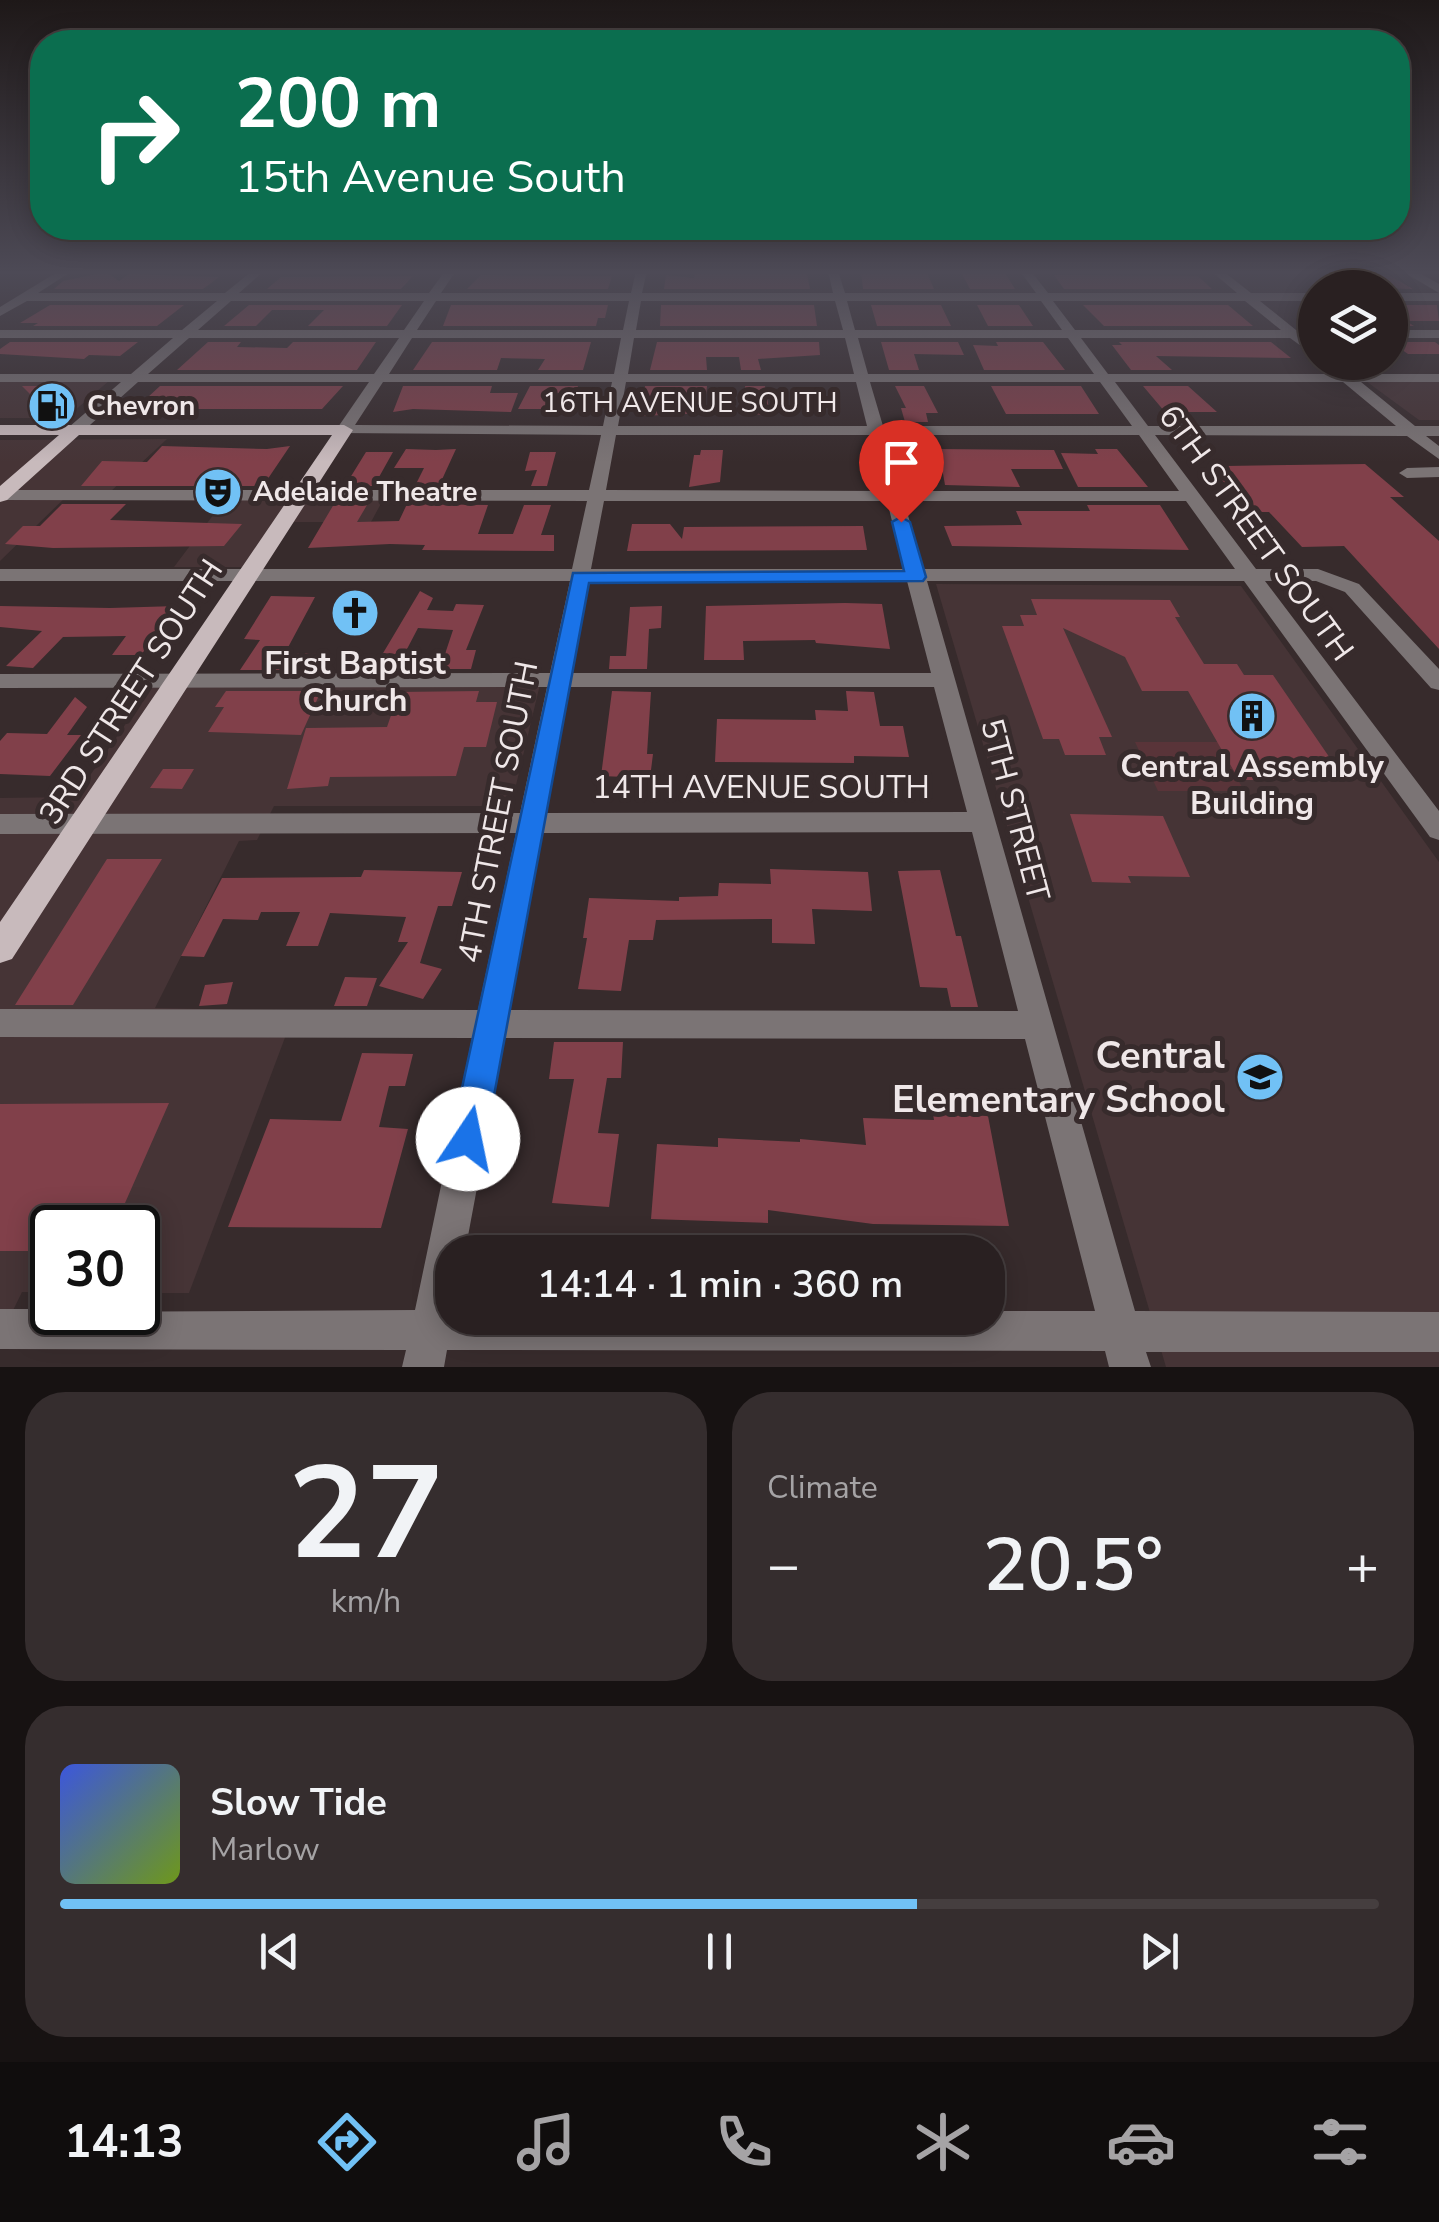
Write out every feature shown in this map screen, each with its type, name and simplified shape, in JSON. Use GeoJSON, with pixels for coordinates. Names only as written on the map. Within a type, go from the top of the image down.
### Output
{"type":"FeatureCollection","features":[{"type":"Feature","properties":{"kind":"main road","name":"16TH AVENUE SOUTH"},"geometry":{"type":"LineString","coordinates":[[0,430],[344,430]]}},
{"type":"Feature","properties":{"kind":"main road"},"geometry":{"type":"LineString","coordinates":[[0,495],[75,430]]}},
{"type":"Feature","properties":{"kind":"main road","name":"3RD STREET SOUTH"},"geometry":{"type":"LineString","coordinates":[[0,950],[344,430]]}},
{"type":"Feature","properties":{"kind":"street"},"geometry":{"type":"LineString","coordinates":[[75,430],[185,335]]}},
{"type":"Feature","properties":{"kind":"street","name":"3RD STREET SOUTH"},"geometry":{"type":"LineString","coordinates":[[344,430],[407,335]]}},
{"type":"Feature","properties":{"kind":"street","name":"4TH STREET SOUTH"},"geometry":{"type":"LineString","coordinates":[[426,1348],[628,335]]}},
{"type":"Feature","properties":{"kind":"street","name":"5TH STREET"},"geometry":{"type":"LineString","coordinates":[[850,335],[1126,1350]]}},
{"type":"Feature","properties":{"kind":"street","name":"6TH STREET SOUTH"},"geometry":{"type":"LineString","coordinates":[[1073,335],[1439,830]]}},
{"type":"Feature","properties":{"kind":"street"},"geometry":{"type":"LineString","coordinates":[[0,378],[1298,378]]}},
{"type":"Feature","properties":{"kind":"street"},"geometry":{"type":"LineString","coordinates":[[1408,378],[1439,378]]}},
{"type":"Feature","properties":{"kind":"street"},"geometry":{"type":"LineString","coordinates":[[1348,380],[1439,454]]}},
{"type":"Feature","properties":{"kind":"street","name":"16TH AVENUE SOUTH"},"geometry":{"type":"LineString","coordinates":[[344,430],[1439,431]]}},
{"type":"Feature","properties":{"kind":"street"},"geometry":{"type":"LineString","coordinates":[[1253,431],[1270,452]]}},
{"type":"Feature","properties":{"kind":"street"},"geometry":{"type":"LineString","coordinates":[[1407,472],[1439,472]]}},
{"type":"Feature","properties":{"kind":"street"},"geometry":{"type":"LineString","coordinates":[[0,495],[1192,496]]}},
{"type":"Feature","properties":{"kind":"street"},"geometry":{"type":"LineString","coordinates":[[0,575],[1318,575],[1345,584],[1439,683]]}},
{"type":"Feature","properties":{"kind":"street"},"geometry":{"type":"LineString","coordinates":[[0,681],[944,680]]}},
{"type":"Feature","properties":{"kind":"street","name":"14TH AVENUE SOUTH"},"geometry":{"type":"LineString","coordinates":[[0,824],[982,822]]}},
{"type":"Feature","properties":{"kind":"street"},"geometry":{"type":"LineString","coordinates":[[0,1023],[1038,1025]]}},
{"type":"Feature","properties":{"kind":"street"},"geometry":{"type":"LineString","coordinates":[[0,1330],[426,1348],[1126,1350],[1439,1332]]}},
{"type":"Feature","properties":{"kind":"shaded area"},"geometry":{"type":"Polygon","coordinates":[[[1439,376],[1439,420],[1419,420],[1364,380],[1439,376]]]}},
{"type":"Feature","properties":{"kind":"shaded area"},"geometry":{"type":"Polygon","coordinates":[[[0,380],[110,380],[66,418],[0,418],[0,380]]]}},
{"type":"Feature","properties":{"kind":"shaded area"},"geometry":{"type":"Polygon","coordinates":[[[167,439],[110,492],[71,492],[0,561],[0,440],[167,439]]]}},
{"type":"Feature","properties":{"kind":"shaded area"},"geometry":{"type":"Polygon","coordinates":[[[226,498],[384,498],[371,522],[274,522],[242,567],[174,567],[226,498]]]}},
{"type":"Feature","properties":{"kind":"shaded area","name":"Central Elementary School"},"geometry":{"type":"Polygon","coordinates":[[[936,584],[1241,586],[1439,862],[1439,1367],[1166,1367],[936,584]]]}},
{"type":"Feature","properties":{"kind":"shaded area"},"geometry":{"type":"Polygon","coordinates":[[[159,676],[542,676],[511,806],[274,806],[257,840],[239,841],[155,1008],[295,1011],[189,1293],[160,1293],[160,1205],[30,1205],[30,1292],[22,1292],[0,1337],[0,798],[75,797],[159,676]]]}},
{"type":"Feature","properties":{"kind":"shaded area"},"geometry":{"type":"Polygon","coordinates":[[[1135,742],[1218,742],[1244,791],[1158,791],[1135,742]]]}},
{"type":"Feature","properties":{"kind":"building"},"geometry":{"type":"Polygon","coordinates":[[[10,342],[138,342],[120,356],[89,355],[84,359],[0,354],[0,349],[10,342]]]}},
{"type":"Feature","properties":{"kind":"building"},"geometry":{"type":"Polygon","coordinates":[[[208,342],[287,348],[293,342],[376,342],[357,370],[177,370],[208,342]]]}},
{"type":"Feature","properties":{"kind":"building"},"geometry":{"type":"Polygon","coordinates":[[[432,342],[591,342],[583,370],[538,370],[545,359],[501,358],[497,370],[413,370],[432,342]]]}},
{"type":"Feature","properties":{"kind":"building"},"geometry":{"type":"Polygon","coordinates":[[[657,342],[819,342],[820,355],[758,359],[761,370],[741,370],[739,357],[706,357],[707,370],[650,370],[657,342]]]}},
{"type":"Feature","properties":{"kind":"building"},"geometry":{"type":"Polygon","coordinates":[[[881,342],[958,342],[964,355],[914,354],[919,370],[889,370],[881,342]]]}},
{"type":"Feature","properties":{"kind":"building"},"geometry":{"type":"Polygon","coordinates":[[[996,342],[1043,342],[1065,370],[984,370],[973,345],[998,346],[996,342]]]}},
{"type":"Feature","properties":{"kind":"building"},"geometry":{"type":"Polygon","coordinates":[[[1119,342],[1271,342],[1291,358],[1156,356],[1172,370],[1131,370],[1112,345],[1122,345],[1119,342]]]}},
{"type":"Feature","properties":{"kind":"building"},"geometry":{"type":"Polygon","coordinates":[[[1408,342],[1435,342],[1439,354],[1408,354],[1408,342]]]}},
{"type":"Feature","properties":{"kind":"building"},"geometry":{"type":"Polygon","coordinates":[[[22,386],[45,386],[69,409],[50,414],[22,386]]]}},
{"type":"Feature","properties":{"kind":"building"},"geometry":{"type":"Polygon","coordinates":[[[160,386],[343,386],[322,409],[135,409],[160,386]]]}},
{"type":"Feature","properties":{"kind":"building"},"geometry":{"type":"Polygon","coordinates":[[[403,386],[492,386],[490,393],[518,393],[511,412],[393,412],[403,386]]]}},
{"type":"Feature","properties":{"kind":"building"},"geometry":{"type":"Polygon","coordinates":[[[530,386],[578,386],[576,393],[550,393],[544,409],[518,409],[530,386]]]}},
{"type":"Feature","properties":{"kind":"building"},"geometry":{"type":"Polygon","coordinates":[[[645,386],[707,386],[704,413],[641,416],[645,386]]]}},
{"type":"Feature","properties":{"kind":"building"},"geometry":{"type":"Polygon","coordinates":[[[745,386],[765,386],[770,415],[750,414],[745,386]]]}},
{"type":"Feature","properties":{"kind":"building"},"geometry":{"type":"Polygon","coordinates":[[[895,386],[924,386],[938,413],[926,413],[928,422],[905,422],[901,408],[906,408],[895,386]]]}},
{"type":"Feature","properties":{"kind":"building"},"geometry":{"type":"Polygon","coordinates":[[[991,386],[1081,386],[1099,414],[1006,414],[991,386]]]}},
{"type":"Feature","properties":{"kind":"building"},"geometry":{"type":"Polygon","coordinates":[[[1143,386],[1188,386],[1217,412],[1165,412],[1143,386]]]}},
{"type":"Feature","properties":{"kind":"building"},"geometry":{"type":"Polygon","coordinates":[[[910,439],[933,439],[936,449],[1054,450],[1063,469],[1011,469],[1020,487],[945,485],[942,468],[920,468],[910,439]]]}},
{"type":"Feature","properties":{"kind":"building"},"geometry":{"type":"Polygon","coordinates":[[[162,446],[290,446],[263,486],[81,486],[102,461],[147,462],[162,446]]]}},
{"type":"Feature","properties":{"kind":"building"},"geometry":{"type":"Polygon","coordinates":[[[406,449],[456,449],[439,486],[415,486],[424,468],[394,468],[406,449]]]}},
{"type":"Feature","properties":{"kind":"building"},"geometry":{"type":"Polygon","coordinates":[[[1095,449],[1117,449],[1148,487],[1078,487],[1061,453],[1098,454],[1095,449]]]}},
{"type":"Feature","properties":{"kind":"building"},"geometry":{"type":"Polygon","coordinates":[[[701,450],[723,450],[720,482],[689,487],[694,455],[700,455],[701,450]]]}},
{"type":"Feature","properties":{"kind":"building"},"geometry":{"type":"Polygon","coordinates":[[[366,452],[393,452],[374,486],[345,486],[366,452]]]}},
{"type":"Feature","properties":{"kind":"building"},"geometry":{"type":"Polygon","coordinates":[[[530,452],[556,452],[547,486],[531,486],[537,470],[525,471],[530,452]]]}},
{"type":"Feature","properties":{"kind":"building"},"geometry":{"type":"Polygon","coordinates":[[[1365,464],[1404,497],[1390,497],[1439,541],[1439,649],[1344,546],[1302,547],[1269,512],[1251,512],[1213,470],[1229,470],[1226,466],[1365,464]]]}},
{"type":"Feature","properties":{"kind":"building"},"geometry":{"type":"Polygon","coordinates":[[[62,504],[126,504],[110,520],[242,524],[224,546],[53,548],[5,544],[23,526],[40,526],[62,504]]]}},
{"type":"Feature","properties":{"kind":"building"},"geometry":{"type":"Polygon","coordinates":[[[334,504],[367,505],[357,522],[399,521],[407,504],[488,505],[478,534],[513,534],[524,505],[551,505],[541,535],[554,535],[554,551],[422,550],[425,545],[390,544],[308,548],[334,504]]]}},
{"type":"Feature","properties":{"kind":"building"},"geometry":{"type":"Polygon","coordinates":[[[1087,505],[1160,505],[1189,550],[952,546],[944,526],[1022,525],[1016,511],[1090,511],[1087,505]]]}},
{"type":"Feature","properties":{"kind":"building"},"geometry":{"type":"Polygon","coordinates":[[[632,524],[670,524],[682,539],[684,527],[863,526],[867,550],[627,551],[632,524]]]}},
{"type":"Feature","properties":{"kind":"building"},"geometry":{"type":"Polygon","coordinates":[[[420,591],[433,598],[427,610],[453,611],[456,604],[484,605],[466,650],[476,650],[471,669],[440,669],[453,630],[418,628],[396,670],[373,670],[420,591]]]}},
{"type":"Feature","properties":{"kind":"building"},"geometry":{"type":"Polygon","coordinates":[[[271,596],[315,597],[285,653],[321,654],[311,670],[240,670],[260,640],[244,639],[271,596]]]}},
{"type":"Feature","properties":{"kind":"building"},"geometry":{"type":"Polygon","coordinates":[[[1031,599],[1170,600],[1180,617],[1175,617],[1204,664],[1237,664],[1244,675],[1273,675],[1345,780],[1239,780],[1188,691],[1142,691],[1125,657],[1063,628],[1112,737],[1099,737],[1106,755],[1065,755],[1059,739],[1043,739],[1002,626],[1024,626],[1020,615],[1037,615],[1031,599]]]}},
{"type":"Feature","properties":{"kind":"building"},"geometry":{"type":"Polygon","coordinates":[[[882,604],[890,649],[815,640],[743,641],[744,660],[704,660],[706,606],[882,604]]]}},
{"type":"Feature","properties":{"kind":"building"},"geometry":{"type":"Polygon","coordinates":[[[0,606],[177,606],[141,655],[112,655],[126,636],[63,637],[33,668],[6,666],[42,631],[0,627],[0,606]]]}},
{"type":"Feature","properties":{"kind":"building"},"geometry":{"type":"Polygon","coordinates":[[[662,606],[661,628],[649,629],[647,669],[609,669],[610,656],[626,656],[630,607],[662,606]]]}},
{"type":"Feature","properties":{"kind":"building"},"geometry":{"type":"Polygon","coordinates":[[[226,691],[321,691],[301,735],[208,732],[224,707],[215,707],[226,691]]]}},
{"type":"Feature","properties":{"kind":"building"},"geometry":{"type":"Polygon","coordinates":[[[479,691],[476,702],[497,702],[486,747],[464,747],[456,776],[330,777],[328,786],[287,789],[306,728],[387,727],[399,692],[479,691]]]}},
{"type":"Feature","properties":{"kind":"building"},"geometry":{"type":"Polygon","coordinates":[[[612,691],[651,692],[647,754],[653,754],[650,778],[601,776],[612,691]]]}},
{"type":"Feature","properties":{"kind":"building"},"geometry":{"type":"Polygon","coordinates":[[[846,691],[874,692],[880,726],[903,726],[909,757],[854,756],[854,763],[715,762],[717,719],[816,720],[815,710],[848,711],[846,691]]]}},
{"type":"Feature","properties":{"kind":"building"},"geometry":{"type":"Polygon","coordinates":[[[75,697],[87,707],[67,735],[81,735],[50,776],[0,774],[0,741],[7,733],[47,734],[75,697]]]}},
{"type":"Feature","properties":{"kind":"building"},"geometry":{"type":"Polygon","coordinates":[[[163,769],[194,769],[182,789],[150,788],[163,769]]]}},
{"type":"Feature","properties":{"kind":"building"},"geometry":{"type":"Polygon","coordinates":[[[1070,814],[1163,816],[1190,877],[1128,876],[1131,883],[1092,882],[1070,814]]]}},
{"type":"Feature","properties":{"kind":"building"},"geometry":{"type":"Polygon","coordinates":[[[107,859],[162,859],[73,1005],[15,1005],[107,859]]]}},
{"type":"Feature","properties":{"kind":"building"},"geometry":{"type":"Polygon","coordinates":[[[770,869],[868,872],[872,911],[812,909],[815,944],[772,943],[772,919],[656,920],[653,940],[629,940],[621,991],[578,989],[589,898],[679,901],[679,897],[718,896],[719,883],[771,884],[770,869]]]}},
{"type":"Feature","properties":{"kind":"building"},"geometry":{"type":"Polygon","coordinates":[[[364,870],[462,872],[452,906],[438,906],[420,963],[442,969],[423,999],[379,986],[408,942],[398,942],[406,917],[330,913],[318,946],[286,946],[300,912],[261,912],[258,920],[223,919],[204,957],[181,956],[222,878],[361,877],[364,870]]]}},
{"type":"Feature","properties":{"kind":"building"},"geometry":{"type":"Polygon","coordinates":[[[940,870],[978,1007],[951,1007],[947,988],[920,987],[898,871],[940,870]]]}},
{"type":"Feature","properties":{"kind":"building"},"geometry":{"type":"Polygon","coordinates":[[[345,977],[377,978],[367,1006],[334,1006],[345,977]]]}},
{"type":"Feature","properties":{"kind":"building"},"geometry":{"type":"Polygon","coordinates":[[[233,982],[227,1004],[199,1006],[205,985],[233,982]]]}},
{"type":"Feature","properties":{"kind":"building"},"geometry":{"type":"Polygon","coordinates":[[[554,1042],[623,1042],[621,1078],[607,1078],[598,1133],[619,1134],[609,1207],[552,1203],[574,1079],[549,1079],[554,1042]]]}},
{"type":"Feature","properties":{"kind":"building"},"geometry":{"type":"Polygon","coordinates":[[[362,1053],[413,1054],[405,1086],[389,1086],[379,1127],[408,1129],[381,1228],[228,1227],[270,1119],[341,1121],[362,1053]]]}},
{"type":"Feature","properties":{"kind":"building"},"geometry":{"type":"Polygon","coordinates":[[[169,1103],[124,1205],[30,1205],[30,1251],[0,1251],[0,1104],[169,1103]]]}},
{"type":"Feature","properties":{"kind":"building"},"geometry":{"type":"Polygon","coordinates":[[[933,1114],[988,1116],[1009,1226],[873,1224],[768,1210],[768,1223],[651,1219],[657,1144],[718,1147],[718,1138],[866,1145],[863,1118],[934,1120],[933,1114]]]}},
{"type":"Feature","properties":{"kind":"place","name":"Chevron"},"geometry":{"type":"Point","coordinates":[52,406]}},
{"type":"Feature","properties":{"kind":"place","name":"Adelaide Theatre"},"geometry":{"type":"Point","coordinates":[218,492]}},
{"type":"Feature","properties":{"kind":"place","name":"First Baptist Church"},"geometry":{"type":"Point","coordinates":[355,613]}},
{"type":"Feature","properties":{"kind":"place","name":"Central Assembly Building"},"geometry":{"type":"Point","coordinates":[1252,716]}},
{"type":"Feature","properties":{"kind":"place","name":"Central Elementary School"},"geometry":{"type":"Point","coordinates":[1260,1077]}},
{"type":"Feature","properties":{"kind":"route"},"geometry":{"type":"LineString","coordinates":[[468,1139],[580,577],[916,577],[901,522]]}}]}
